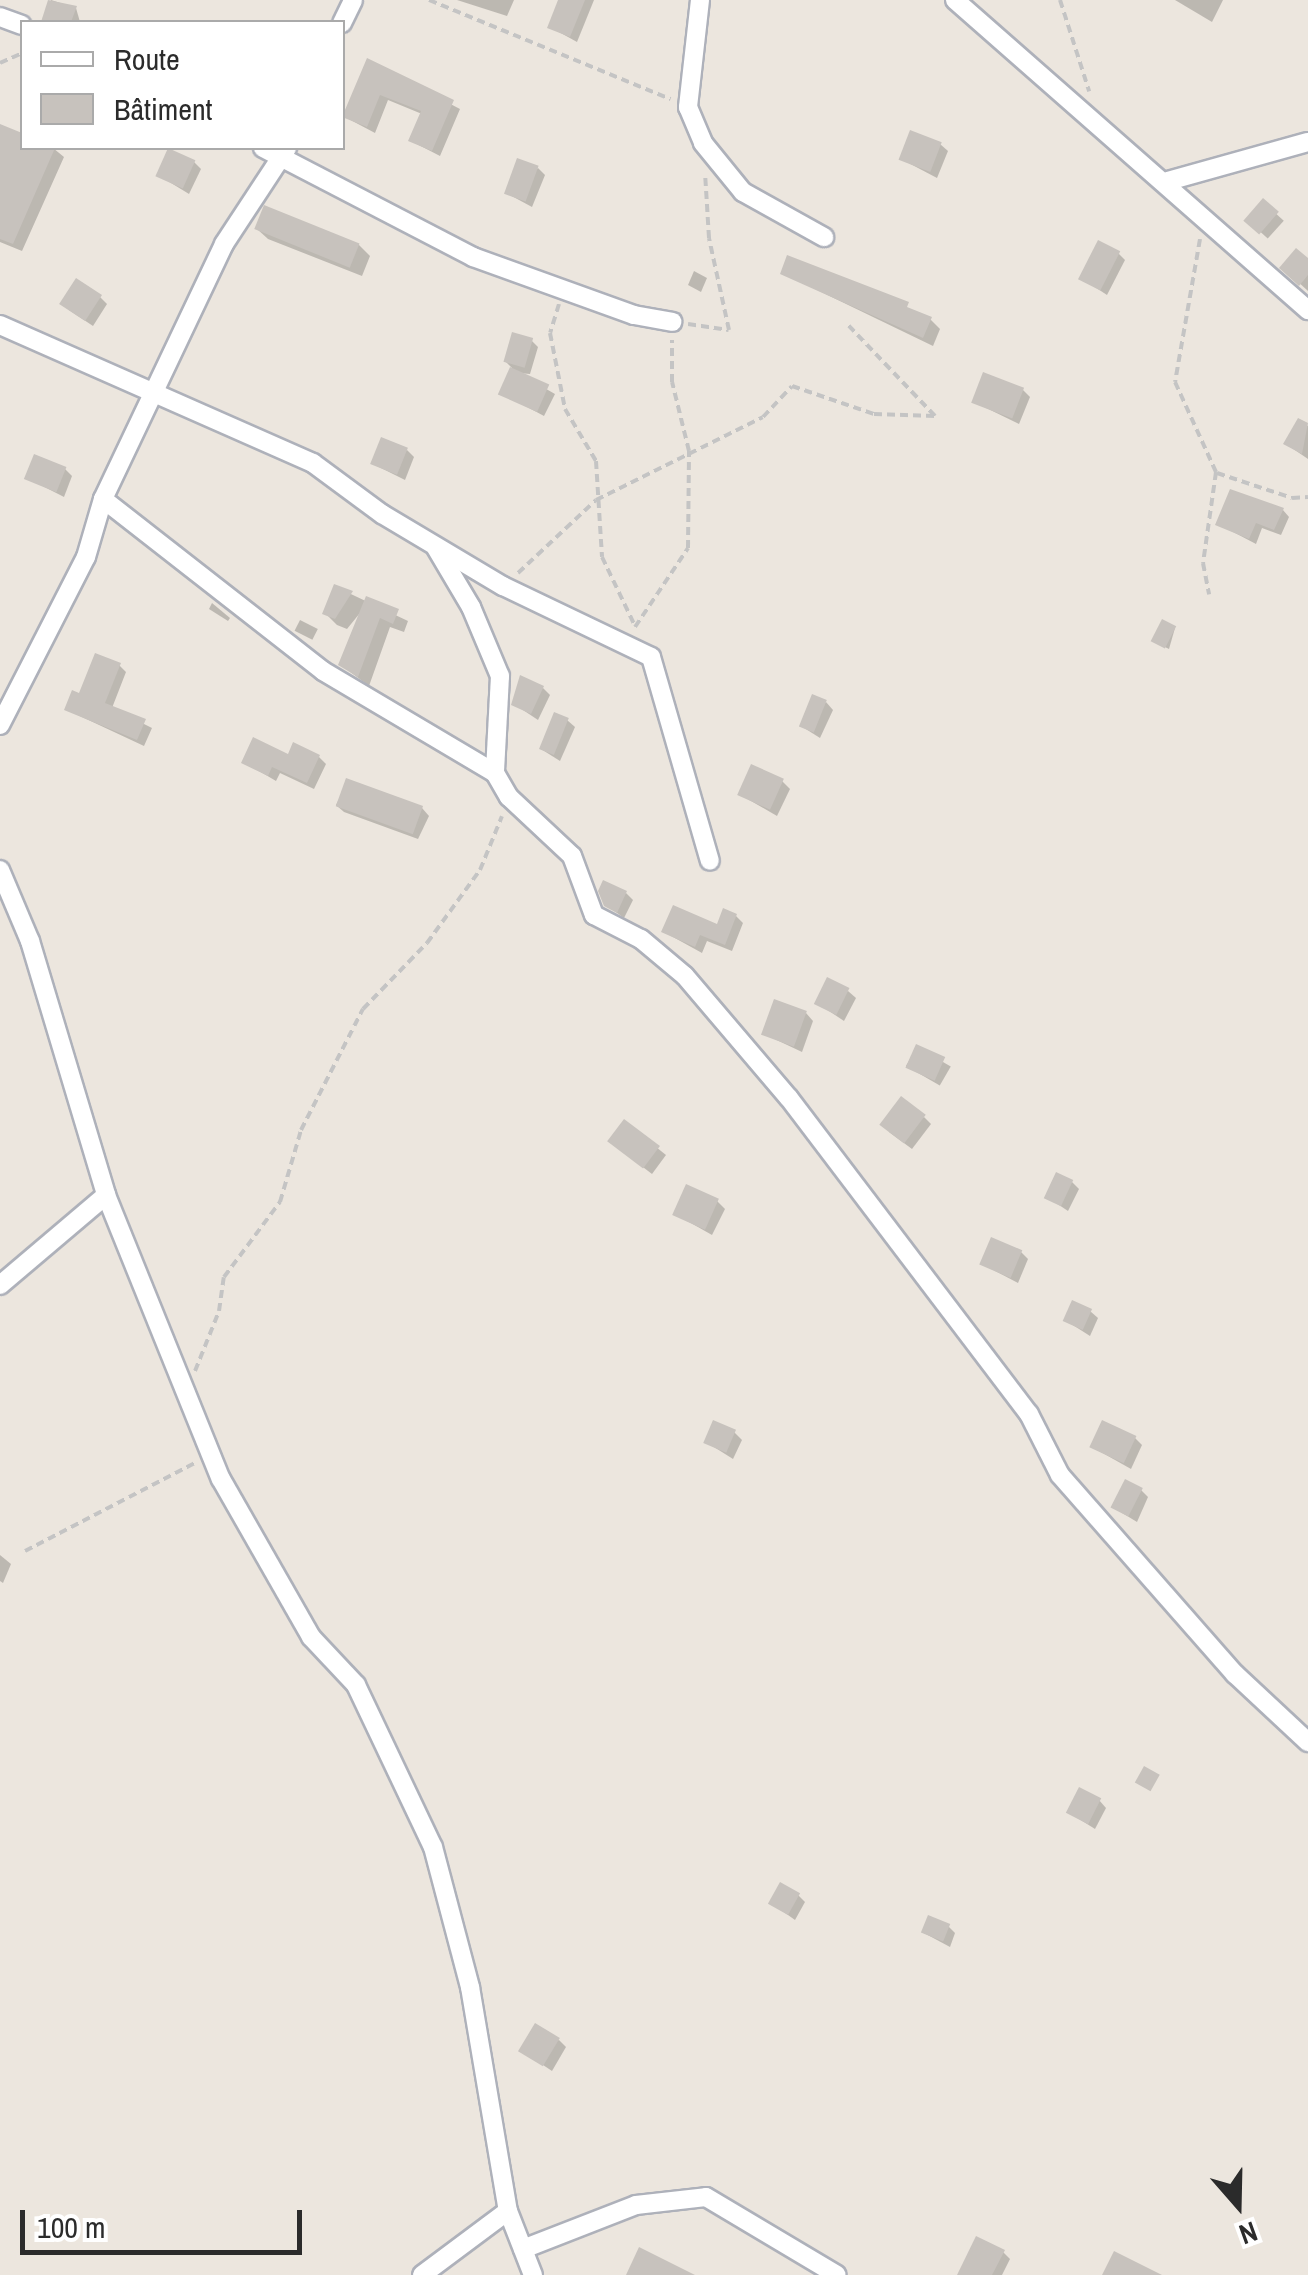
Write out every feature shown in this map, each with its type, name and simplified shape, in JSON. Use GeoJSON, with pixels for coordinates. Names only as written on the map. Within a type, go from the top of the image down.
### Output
{"type":"FeatureCollection","features":[{"type":"Feature","properties":{"kind":"street"},"geometry":{"type":"LineString","coordinates":[[700,0],[688,107],[703,144],[743,192],[824,236]]}},
{"type":"Feature","properties":{"kind":"street"},"geometry":{"type":"LineString","coordinates":[[956,0],[1168,182],[1308,310]]}},
{"type":"Feature","properties":{"kind":"street"},"geometry":{"type":"LineString","coordinates":[[1168,182],[1308,142]]}},
{"type":"Feature","properties":{"kind":"street"},"geometry":{"type":"LineString","coordinates":[[0,725],[86,556],[103,499],[224,244],[284,153],[473,257],[634,315],[672,322]]}},
{"type":"Feature","properties":{"kind":"street"},"geometry":{"type":"LineString","coordinates":[[0,325],[313,463],[503,586],[650,657],[710,861]]}},
{"type":"Feature","properties":{"kind":"street"},"geometry":{"type":"LineString","coordinates":[[103,499],[323,671],[495,772],[509,797],[572,856],[594,915],[641,939],[684,976],[789,1098],[1029,1414],[1060,1475],[1235,1674],[1308,1742]]}},
{"type":"Feature","properties":{"kind":"street"},"geometry":{"type":"LineString","coordinates":[[433,543],[472,607],[500,676],[495,772]]}},
{"type":"Feature","properties":{"kind":"street"},"geometry":{"type":"LineString","coordinates":[[0,870],[30,941],[106,1195],[138,1264],[182,1390],[211,1457],[312,1637],[356,1684],[433,1847],[470,1988],[508,2211],[533,2275]]}},
{"type":"Feature","properties":{"kind":"street"},"geometry":{"type":"LineString","coordinates":[[0,1286],[106,1195]]}},
{"type":"Feature","properties":{"kind":"street"},"geometry":{"type":"LineString","coordinates":[[523,2249],[636,2205],[706,2197],[837,2275]]}},
{"type":"Feature","properties":{"kind":"street"},"geometry":{"type":"LineString","coordinates":[[422,2275],[508,2211]]}},
{"type":"Feature","properties":{"kind":"path"},"geometry":{"type":"LineString","coordinates":[[429,0],[688,107]]}},
{"type":"Feature","properties":{"kind":"path"},"geometry":{"type":"LineString","coordinates":[[1060,0],[1100,124]]}},
{"type":"Feature","properties":{"kind":"path"},"geometry":{"type":"LineString","coordinates":[[626,645],[688,548],[688,452],[672,382],[672,322],[729,330],[710,238],[703,144]]}},
{"type":"Feature","properties":{"kind":"path"},"geometry":{"type":"LineString","coordinates":[[1204,214],[1175,382],[1216,472],[1203,562],[1209,594]]}},
{"type":"Feature","properties":{"kind":"path"},"geometry":{"type":"LineString","coordinates":[[563,288],[550,333],[566,409],[596,461],[602,557],[650,657]]}},
{"type":"Feature","properties":{"kind":"path"},"geometry":{"type":"LineString","coordinates":[[503,586],[596,500],[763,417],[792,386],[874,414],[935,416],[847,324]]}},
{"type":"Feature","properties":{"kind":"path"},"geometry":{"type":"LineString","coordinates":[[1216,472],[1292,498],[1308,497]]}},
{"type":"Feature","properties":{"kind":"path"},"geometry":{"type":"LineString","coordinates":[[182,1390],[203,1360],[224,1277],[280,1202],[301,1130],[362,1009],[427,942],[480,870],[509,797]]}},
{"type":"Feature","properties":{"kind":"path"},"geometry":{"type":"LineString","coordinates":[[25,1551],[211,1457]]}},
{"type":"Feature","properties":{"kind":"building"},"geometry":{"type":"Polygon","coordinates":[[[48,0],[77,6],[72,20],[42,20],[48,0]]]}},
{"type":"Feature","properties":{"kind":"building"},"geometry":{"type":"Polygon","coordinates":[[[558,0],[585,0],[570,37],[547,28],[558,0]]]}},
{"type":"Feature","properties":{"kind":"building"},"geometry":{"type":"Polygon","coordinates":[[[367,58],[454,100],[432,151],[408,141],[421,111],[380,95],[367,127],[345,118],[367,58]]]}},
{"type":"Feature","properties":{"kind":"building"},"geometry":{"type":"Polygon","coordinates":[[[0,124],[20,132],[20,150],[54,150],[13,244],[0,239],[0,124]]]}},
{"type":"Feature","properties":{"kind":"building"},"geometry":{"type":"Polygon","coordinates":[[[910,130],[942,142],[930,172],[899,160],[910,130]]]}},
{"type":"Feature","properties":{"kind":"building"},"geometry":{"type":"Polygon","coordinates":[[[167,150],[195,160],[183,189],[155,176],[167,150]]]}},
{"type":"Feature","properties":{"kind":"building"},"geometry":{"type":"Polygon","coordinates":[[[517,158],[539,166],[526,202],[504,194],[517,158]]]}},
{"type":"Feature","properties":{"kind":"building"},"geometry":{"type":"Polygon","coordinates":[[[1263,198],[1279,212],[1259,234],[1243,221],[1263,198]]]}},
{"type":"Feature","properties":{"kind":"building"},"geometry":{"type":"Polygon","coordinates":[[[264,205],[359,244],[350,268],[254,229],[264,205]]]}},
{"type":"Feature","properties":{"kind":"building"},"geometry":{"type":"Polygon","coordinates":[[[1098,240],[1120,251],[1100,291],[1078,279],[1098,240]]]}},
{"type":"Feature","properties":{"kind":"building"},"geometry":{"type":"Polygon","coordinates":[[[1296,248],[1308,258],[1308,275],[1299,286],[1279,268],[1296,248]]]}},
{"type":"Feature","properties":{"kind":"building"},"geometry":{"type":"Polygon","coordinates":[[[787,255],[909,302],[907,307],[932,317],[923,338],[780,274],[787,255]]]}},
{"type":"Feature","properties":{"kind":"building"},"geometry":{"type":"Polygon","coordinates":[[[76,278],[102,295],[85,321],[59,304],[76,278]]]}},
{"type":"Feature","properties":{"kind":"building"},"geometry":{"type":"Polygon","coordinates":[[[512,332],[533,338],[525,368],[503,362],[512,332]]]}},
{"type":"Feature","properties":{"kind":"building"},"geometry":{"type":"Polygon","coordinates":[[[510,367],[549,384],[537,412],[498,394],[510,367]]]}},
{"type":"Feature","properties":{"kind":"building"},"geometry":{"type":"Polygon","coordinates":[[[983,372],[1024,388],[1012,419],[971,403],[983,372]]]}},
{"type":"Feature","properties":{"kind":"building"},"geometry":{"type":"Polygon","coordinates":[[[1298,418],[1308,423],[1302,454],[1283,444],[1298,418]]]}},
{"type":"Feature","properties":{"kind":"building"},"geometry":{"type":"Polygon","coordinates":[[[381,437],[408,448],[397,475],[370,464],[381,437]]]}},
{"type":"Feature","properties":{"kind":"building"},"geometry":{"type":"Polygon","coordinates":[[[34,454],[66,467],[56,492],[24,479],[34,454]]]}},
{"type":"Feature","properties":{"kind":"building"},"geometry":{"type":"Polygon","coordinates":[[[1230,489],[1284,508],[1274,530],[1256,523],[1249,539],[1215,525],[1230,489]]]}},
{"type":"Feature","properties":{"kind":"building"},"geometry":{"type":"Polygon","coordinates":[[[334,584],[353,591],[335,619],[322,614],[334,584]]]}},
{"type":"Feature","properties":{"kind":"building"},"geometry":{"type":"Polygon","coordinates":[[[366,596],[399,609],[393,624],[380,618],[358,677],[338,665],[366,596]]]}},
{"type":"Feature","properties":{"kind":"building"},"geometry":{"type":"Polygon","coordinates":[[[1162,619],[1176,626],[1165,649],[1151,641],[1162,619]]]}},
{"type":"Feature","properties":{"kind":"building"},"geometry":{"type":"Polygon","coordinates":[[[95,653],[121,663],[105,703],[146,719],[137,740],[64,710],[72,690],[79,693],[95,653]]]}},
{"type":"Feature","properties":{"kind":"building"},"geometry":{"type":"Polygon","coordinates":[[[520,675],[544,686],[531,714],[511,705],[520,675]]]}},
{"type":"Feature","properties":{"kind":"building"},"geometry":{"type":"Polygon","coordinates":[[[812,694],[827,700],[814,732],[799,726],[812,694]]]}},
{"type":"Feature","properties":{"kind":"building"},"geometry":{"type":"Polygon","coordinates":[[[554,712],[569,718],[554,755],[539,749],[554,712]]]}},
{"type":"Feature","properties":{"kind":"building"},"geometry":{"type":"Polygon","coordinates":[[[253,737],[288,754],[293,742],[320,755],[307,783],[272,767],[268,776],[241,763],[253,737]]]}},
{"type":"Feature","properties":{"kind":"building"},"geometry":{"type":"Polygon","coordinates":[[[751,764],[784,779],[770,810],[737,795],[751,764]]]}},
{"type":"Feature","properties":{"kind":"building"},"geometry":{"type":"Polygon","coordinates":[[[346,778],[423,806],[413,834],[336,806],[346,778]]]}},
{"type":"Feature","properties":{"kind":"building"},"geometry":{"type":"Polygon","coordinates":[[[603,880],[627,891],[617,913],[604,906],[598,891],[603,880]]]}},
{"type":"Feature","properties":{"kind":"building"},"geometry":{"type":"Polygon","coordinates":[[[673,905],[717,924],[723,908],[737,914],[725,945],[700,935],[695,947],[661,932],[673,905]]]}},
{"type":"Feature","properties":{"kind":"building"},"geometry":{"type":"Polygon","coordinates":[[[827,977],[849,988],[836,1015],[814,1004],[827,977]]]}},
{"type":"Feature","properties":{"kind":"building"},"geometry":{"type":"Polygon","coordinates":[[[774,999],[807,1011],[794,1047],[761,1035],[774,999]]]}},
{"type":"Feature","properties":{"kind":"building"},"geometry":{"type":"Polygon","coordinates":[[[916,1044],[945,1057],[935,1081],[905,1068],[916,1044]]]}},
{"type":"Feature","properties":{"kind":"building"},"geometry":{"type":"Polygon","coordinates":[[[901,1096],[926,1115],[904,1143],[879,1125],[901,1096]]]}},
{"type":"Feature","properties":{"kind":"building"},"geometry":{"type":"Polygon","coordinates":[[[624,1119],[660,1146],[643,1168],[607,1141],[624,1119]]]}},
{"type":"Feature","properties":{"kind":"building"},"geometry":{"type":"Polygon","coordinates":[[[1056,1172],[1073,1180],[1061,1206],[1044,1198],[1056,1172]]]}},
{"type":"Feature","properties":{"kind":"building"},"geometry":{"type":"Polygon","coordinates":[[[686,1184],[719,1199],[705,1230],[672,1215],[686,1184]]]}},
{"type":"Feature","properties":{"kind":"building"},"geometry":{"type":"Polygon","coordinates":[[[991,1237],[1022,1250],[1011,1278],[979,1265],[991,1237]]]}},
{"type":"Feature","properties":{"kind":"building"},"geometry":{"type":"Polygon","coordinates":[[[1072,1300],[1092,1309],[1083,1330],[1063,1321],[1072,1300]]]}},
{"type":"Feature","properties":{"kind":"building"},"geometry":{"type":"Polygon","coordinates":[[[713,1420],[736,1430],[726,1453],[703,1443],[713,1420]]]}},
{"type":"Feature","properties":{"kind":"building"},"geometry":{"type":"Polygon","coordinates":[[[1102,1420],[1136,1436],[1124,1463],[1089,1447],[1102,1420]]]}},
{"type":"Feature","properties":{"kind":"building"},"geometry":{"type":"Polygon","coordinates":[[[1125,1479],[1143,1488],[1128,1517],[1110,1508],[1125,1479]]]}},
{"type":"Feature","properties":{"kind":"building"},"geometry":{"type":"Polygon","coordinates":[[[1144,1766],[1160,1775],[1151,1791],[1135,1783],[1144,1766]]]}},
{"type":"Feature","properties":{"kind":"building"},"geometry":{"type":"Polygon","coordinates":[[[1079,1787],[1101,1798],[1088,1824],[1066,1813],[1079,1787]]]}},
{"type":"Feature","properties":{"kind":"building"},"geometry":{"type":"Polygon","coordinates":[[[780,1882],[800,1893],[788,1915],[768,1904],[780,1882]]]}},
{"type":"Feature","properties":{"kind":"building"},"geometry":{"type":"Polygon","coordinates":[[[928,1915],[950,1924],[943,1942],[921,1933],[928,1915]]]}},
{"type":"Feature","properties":{"kind":"building"},"geometry":{"type":"Polygon","coordinates":[[[535,2023],[560,2038],[543,2066],[518,2051],[535,2023]]]}},
{"type":"Feature","properties":{"kind":"building"},"geometry":{"type":"Polygon","coordinates":[[[976,2236],[1005,2250],[992,2275],[957,2275],[976,2236]]]}},
{"type":"Feature","properties":{"kind":"building"},"geometry":{"type":"Polygon","coordinates":[[[639,2247],[695,2275],[626,2275],[639,2247]]]}},
{"type":"Feature","properties":{"kind":"building"},"geometry":{"type":"Polygon","coordinates":[[[1114,2251],[1162,2275],[1102,2275],[1114,2251]]]}}]}
